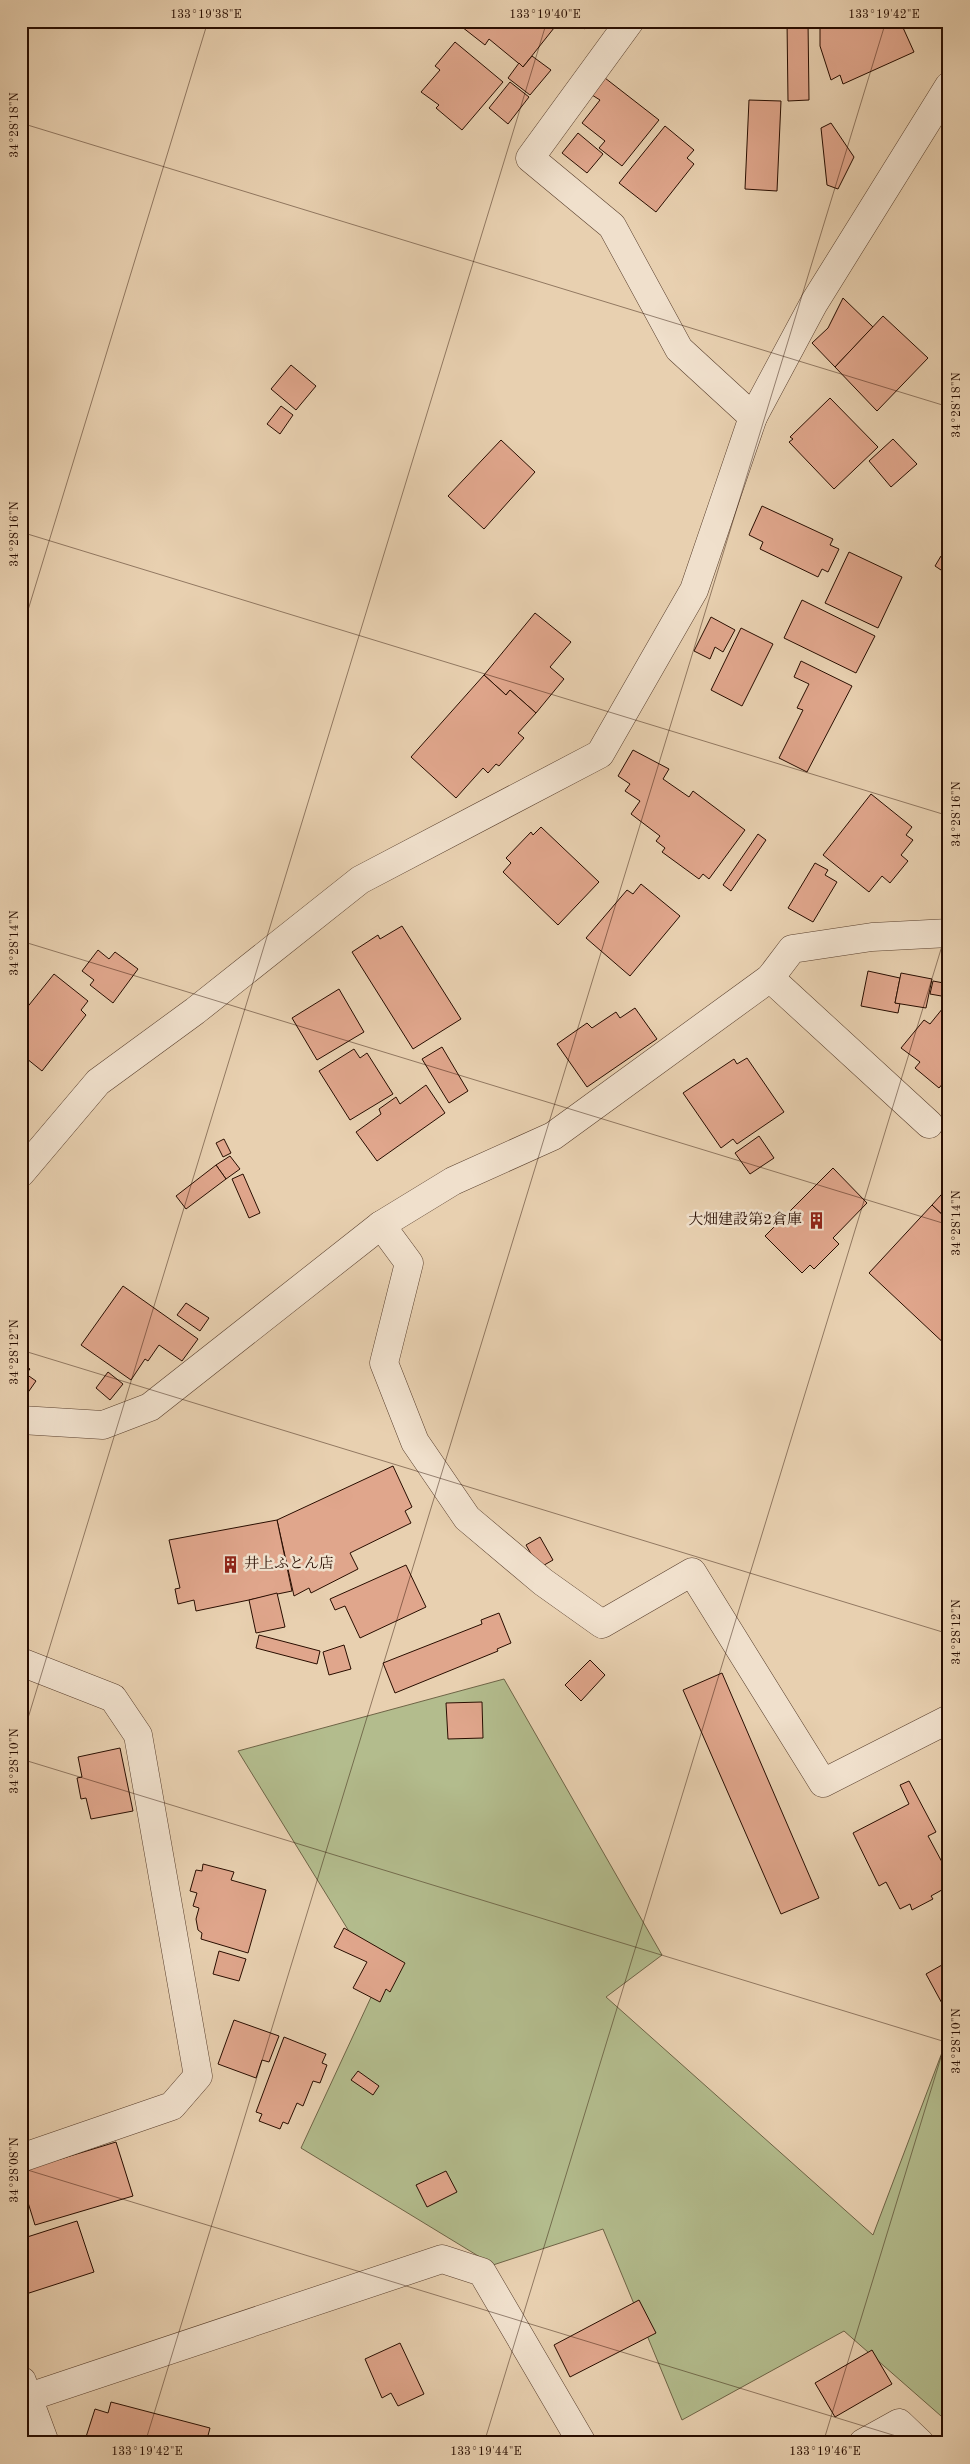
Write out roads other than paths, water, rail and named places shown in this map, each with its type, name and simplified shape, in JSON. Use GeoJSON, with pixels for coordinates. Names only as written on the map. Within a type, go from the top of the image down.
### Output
{"type":"FeatureCollection","features":[{"type":"Feature","properties":{"kind":"street"},"geometry":{"type":"LineString","coordinates":[[630,21],[530,158],[612,226],[679,348],[753,417]]}},
{"type":"Feature","properties":{"kind":"street"},"geometry":{"type":"LineString","coordinates":[[21,1173],[98,1082],[195,1011],[360,880],[600,754],[694,590],[753,417],[814,303],[949,86]]}},
{"type":"Feature","properties":{"kind":"street"},"geometry":{"type":"LineString","coordinates":[[21,1420],[104,1425],[150,1407],[380,1224],[454,1181],[553,1136],[770,978],[792,949],[872,938],[949,932]]}},
{"type":"Feature","properties":{"kind":"street"},"geometry":{"type":"LineString","coordinates":[[770,978],[929,1124]]}},
{"type":"Feature","properties":{"kind":"street"},"geometry":{"type":"LineString","coordinates":[[380,1224],[409,1263],[384,1362],[415,1442],[467,1518],[543,1582],[602,1624],[692,1572],[822,1783],[949,1719]]}},
{"type":"Feature","properties":{"kind":"street"},"geometry":{"type":"LineString","coordinates":[[21,1662],[113,1698],[138,1735],[198,2076],[172,2106],[21,2158]]}},
{"type":"Feature","properties":{"kind":"street"},"geometry":{"type":"LineString","coordinates":[[46,2443],[25,2388],[442,2259],[482,2272],[582,2443]]}},
{"type":"Feature","properties":{"kind":"street"},"geometry":{"type":"LineString","coordinates":[[863,2443],[899,2423],[920,2443]]}},
{"type":"Feature","properties":{"kind":"place","name":"大畑建設第2倉庫"},"geometry":{"type":"Point","coordinates":[816,1220]}},
{"type":"Feature","properties":{"kind":"place","name":"井上ふとん店"},"geometry":{"type":"Point","coordinates":[230,1564]}}]}
